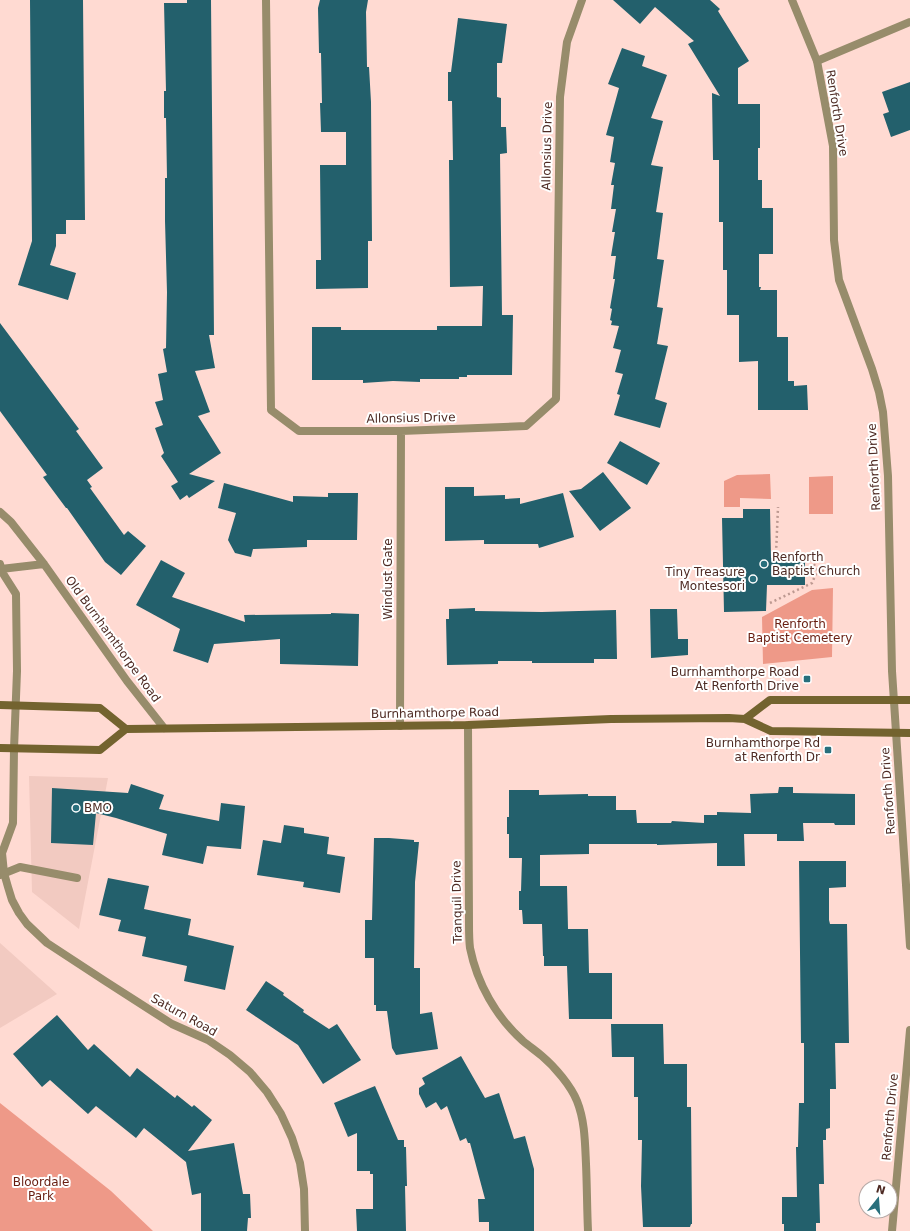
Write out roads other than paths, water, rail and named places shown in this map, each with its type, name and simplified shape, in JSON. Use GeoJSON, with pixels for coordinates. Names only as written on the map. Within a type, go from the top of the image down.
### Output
{"type":"FeatureCollection","features":[{"type":"Feature","properties":{"kind":"main road"},"geometry":{"type":"LineString","coordinates":[[745,719],[770,700],[910,700]]}},
{"type":"Feature","properties":{"kind":"main road"},"geometry":{"type":"LineString","coordinates":[[0,705],[100,708],[126,729],[100,750],[0,748]]}},
{"type":"Feature","properties":{"kind":"main road","name":"Burnhamthorpe Road"},"geometry":{"type":"LineString","coordinates":[[126,729],[468,725],[611,719],[729,718],[745,719],[772,732],[910,732]]}},
{"type":"Feature","properties":{"kind":"street","name":"Allonsius Drive"},"geometry":{"type":"LineString","coordinates":[[266,0],[272,410],[299,431],[401,431],[526,426],[556,399],[560,97],[567,42],[582,0]]}},
{"type":"Feature","properties":{"kind":"street","name":"Renforth Drive"},"geometry":{"type":"LineString","coordinates":[[792,0],[817,61],[833,146],[834,240],[839,280],[872,369],[883,412],[888,476],[892,671],[910,946]]}},
{"type":"Feature","properties":{"kind":"street"},"geometry":{"type":"LineString","coordinates":[[817,61],[910,22]]}},
{"type":"Feature","properties":{"kind":"street","name":"Windust Gate"},"geometry":{"type":"LineString","coordinates":[[400,726],[401,431]]}},
{"type":"Feature","properties":{"kind":"street","name":"Old Burnhamthorpe Road"},"geometry":{"type":"LineString","coordinates":[[0,512],[11,522],[44,564],[127,681],[164,728]]}},
{"type":"Feature","properties":{"kind":"street"},"geometry":{"type":"LineString","coordinates":[[14,748],[17,671],[16,594],[1,570],[44,564]]}},
{"type":"Feature","properties":{"kind":"street","name":"Tranquil Drive"},"geometry":{"type":"LineString","coordinates":[[468,725],[470,947],[475,968],[484,989],[495,1008],[508,1026],[524,1042],[542,1055],[556,1069],[577,1100],[583,1117],[585,1136],[588,1231]]}},
{"type":"Feature","properties":{"kind":"street","name":"Saturn Road"},"geometry":{"type":"LineString","coordinates":[[14,748],[13,823],[1,851],[2,874],[12,900],[19,913],[27,924],[47,943],[172,1024],[208,1040],[250,1072],[267,1092],[281,1114],[292,1138],[300,1163],[304,1189],[305,1231]]}},
{"type":"Feature","properties":{"kind":"street"},"geometry":{"type":"LineString","coordinates":[[2,874],[20,867],[77,878]]}},
{"type":"Feature","properties":{"kind":"street","name":"Renforth Drive"},"geometry":{"type":"LineString","coordinates":[[892,1231],[910,1030]]}},
{"type":"Feature","properties":{"kind":"place","name":"Renforth Baptist Church"},"geometry":{"type":"Point","coordinates":[764,564]}},
{"type":"Feature","properties":{"kind":"place","name":"Tiny Treasure Montessori"},"geometry":{"type":"Point","coordinates":[753,579]}},
{"type":"Feature","properties":{"kind":"place","name":"Burnhamthorpe Road At Renforth Drive"},"geometry":{"type":"Point","coordinates":[807,679]}},
{"type":"Feature","properties":{"kind":"place","name":"Burnhamthorpe Rd at Renforth Dr"},"geometry":{"type":"Point","coordinates":[828,750]}},
{"type":"Feature","properties":{"kind":"place","name":"BMO"},"geometry":{"type":"Point","coordinates":[76,808]}},
{"type":"Feature","properties":{"kind":"park label","name":"Renforth Baptist Cemetery"},"geometry":{"type":"Point","coordinates":[800,631]}},
{"type":"Feature","properties":{"kind":"park label","name":"Bloordale Park"},"geometry":{"type":"Point","coordinates":[41,1189]}}]}
